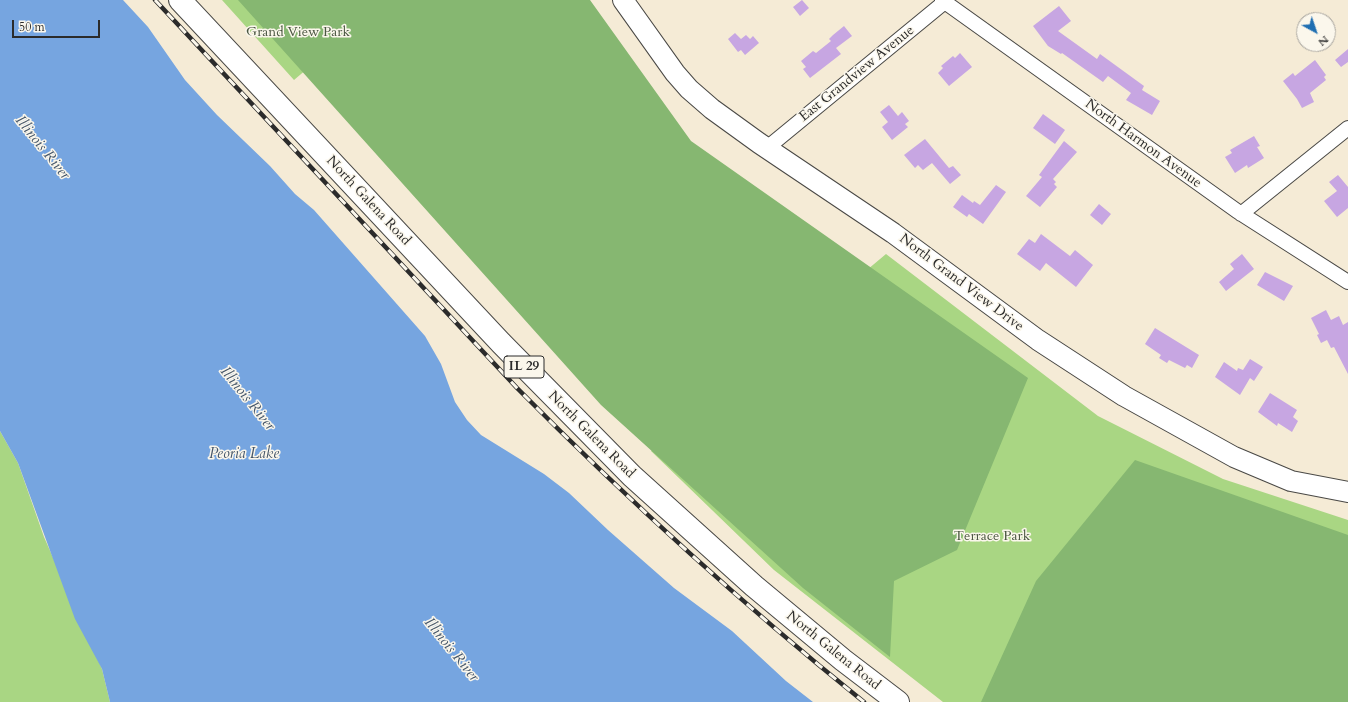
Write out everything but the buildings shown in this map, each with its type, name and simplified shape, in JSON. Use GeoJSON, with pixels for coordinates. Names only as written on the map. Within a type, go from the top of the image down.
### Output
{"type":"FeatureCollection","features":[{"type":"Feature","properties":{"kind":"main road","name":"North Galena Road"},"geometry":{"type":"LineString","coordinates":[[180,0],[501,343],[628,472],[754,586],[843,660],[898,702]]}},
{"type":"Feature","properties":{"kind":"street","name":"North Grand View Drive"},"geometry":{"type":"LineString","coordinates":[[623,0],[668,64],[689,89],[712,109],[893,233],[1038,340],[1124,396],[1213,447],[1256,468],[1299,484],[1348,492]]}},
{"type":"Feature","properties":{"kind":"street","name":"East Grandview Avenue"},"geometry":{"type":"LineString","coordinates":[[767,148],[945,1]]}},
{"type":"Feature","properties":{"kind":"street","name":"North Harmon Avenue"},"geometry":{"type":"LineString","coordinates":[[945,1],[1241,214],[1348,282]]}},
{"type":"Feature","properties":{"kind":"street"},"geometry":{"type":"LineString","coordinates":[[1241,214],[1348,128]]}},
{"type":"Feature","properties":{"kind":"green space","name":"Grand View Park"},"geometry":{"type":"Polygon","coordinates":[[[222,0],[388,0],[294,80],[222,0]]]}},
{"type":"Feature","properties":{"kind":"green space"},"geometry":{"type":"Polygon","coordinates":[[[238,0],[590,0],[691,141],[1028,378],[957,550],[894,581],[890,657],[803,588],[601,405],[238,0]]]}},
{"type":"Feature","properties":{"kind":"green space","name":"Terrace Park"},"geometry":{"type":"Polygon","coordinates":[[[886,254],[1098,416],[1223,479],[1348,520],[1348,689],[1334,702],[943,702],[774,570],[651,451],[886,254]]]}},
{"type":"Feature","properties":{"kind":"green space"},"geometry":{"type":"Polygon","coordinates":[[[0,431],[18,463],[44,537],[102,669],[110,702],[0,702],[0,431]]]}},
{"type":"Feature","properties":{"kind":"green space"},"geometry":{"type":"Polygon","coordinates":[[[1135,460],[1348,535],[1348,702],[981,702],[1036,581],[1135,460]]]}},
{"type":"Feature","properties":{"kind":"water","name":"Peoria Lake"},"geometry":{"type":"Polygon","coordinates":[[[0,0],[123,0],[148,27],[185,80],[217,115],[270,166],[295,194],[314,210],[425,336],[441,364],[455,402],[467,420],[481,435],[544,474],[569,493],[608,530],[674,588],[732,631],[786,681],[813,702],[110,702],[102,669],[75,619],[18,463],[0,431],[0,0]]]}},
{"type":"Feature","properties":{"kind":"railway"},"geometry":{"type":"LineString","coordinates":[[155,0],[517,388],[558,429],[686,550],[774,627],[864,702]]}},
{"type":"Feature","properties":{"kind":"water label","name":"Illinois River"},"geometry":{"type":"Point","coordinates":[42,148]}},
{"type":"Feature","properties":{"kind":"water label","name":"Illinois River"},"geometry":{"type":"Point","coordinates":[247,399]}},
{"type":"Feature","properties":{"kind":"water label","name":"Illinois River"},"geometry":{"type":"Point","coordinates":[451,650]}}]}
